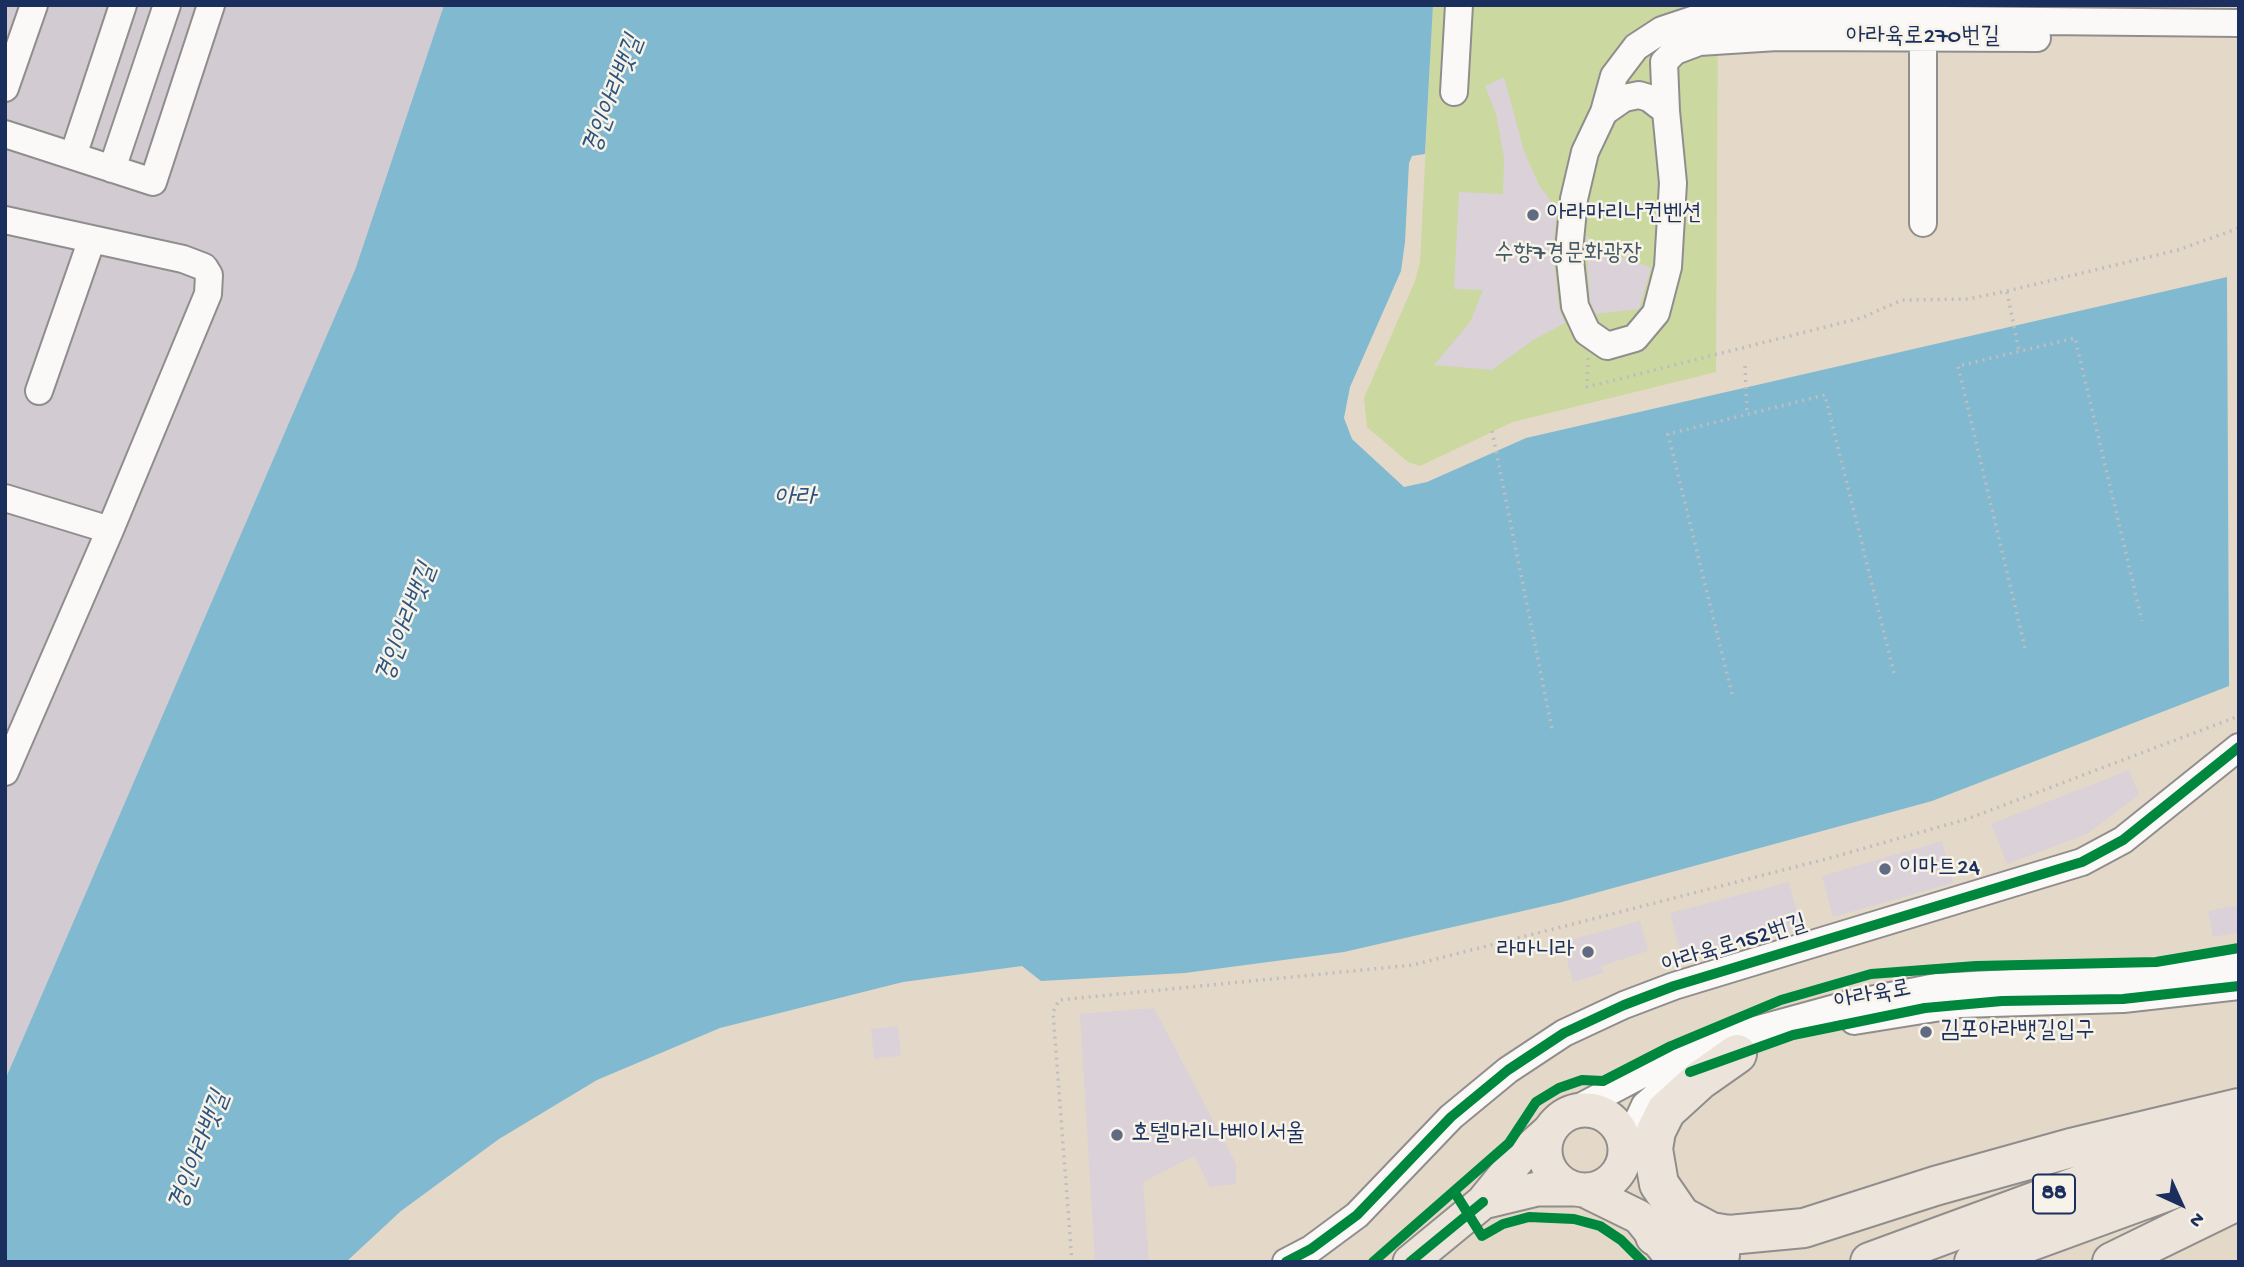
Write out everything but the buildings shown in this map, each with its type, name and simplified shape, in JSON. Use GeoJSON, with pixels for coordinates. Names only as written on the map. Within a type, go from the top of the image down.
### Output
{"type":"FeatureCollection","features":[{"type":"Feature","properties":{"kind":"highway"},"geometry":{"type":"LineString","coordinates":[[1737,1054],[1700,1080],[1666,1111],[1656,1131],[1653,1149],[1659,1184],[1681,1216],[1712,1232],[1749,1234],[1804,1228]]}},
{"type":"Feature","properties":{"kind":"highway"},"geometry":{"type":"LineString","coordinates":[[1657,1238],[1694,1251],[1738,1255],[1804,1228],[1935,1186],[2059,1152],[2239,1108]]}},
{"type":"Feature","properties":{"kind":"highway","name":"88"},"geometry":{"type":"LineString","coordinates":[[1870,1262],[2239,1127]]}},
{"type":"Feature","properties":{"kind":"highway","name":"88"},"geometry":{"type":"LineString","coordinates":[[1973,1262],[2239,1165]]}},
{"type":"Feature","properties":{"kind":"highway"},"geometry":{"type":"LineString","coordinates":[[2112,1262],[2239,1200]]}},
{"type":"Feature","properties":{"kind":"main road"},"geometry":{"type":"LineString","coordinates":[[1410,1262],[1483,1202],[1518,1159],[1559,1123],[1582,1110],[1608,1117],[1623,1136],[1629,1188],[1657,1238]]}},
{"type":"Feature","properties":{"kind":"main road"},"geometry":{"type":"LineString","coordinates":[[1559,1123],[1544,1145],[1550,1172],[1560,1183],[1579,1190],[1657,1238]]}},
{"type":"Feature","properties":{"kind":"main road"},"geometry":{"type":"LineString","coordinates":[[1483,1202],[1537,1189],[1579,1190],[1612,1181],[1625,1154]]}},
{"type":"Feature","properties":{"kind":"street"},"geometry":{"type":"LineString","coordinates":[[5,88],[34,5]]}},
{"type":"Feature","properties":{"kind":"street"},"geometry":{"type":"LineString","coordinates":[[73,156],[123,5]]}},
{"type":"Feature","properties":{"kind":"street"},"geometry":{"type":"LineString","coordinates":[[112,169],[167,5]]}},
{"type":"Feature","properties":{"kind":"street"},"geometry":{"type":"LineString","coordinates":[[5,134],[153,182],[211,5]]}},
{"type":"Feature","properties":{"kind":"street"},"geometry":{"type":"LineString","coordinates":[[1454,92],[1459,5]]}},
{"type":"Feature","properties":{"kind":"street"},"geometry":{"type":"LineString","coordinates":[[1923,21],[1923,223]]}},
{"type":"Feature","properties":{"kind":"street","name":"아라육로270번길"},"geometry":{"type":"LineString","coordinates":[[1596,341],[1577,313],[1569,251],[1577,178],[1595,128],[1604,112],[1615,76],[1636,47],[1662,30],[1697,31],[1923,21],[2239,23]]}},
{"type":"Feature","properties":{"kind":"street","name":"아라육로270번길"},"geometry":{"type":"LineString","coordinates":[[1923,21],[2239,39]]}},
{"type":"Feature","properties":{"kind":"street","name":"아라육로270번길"},"geometry":{"type":"LineString","coordinates":[[1624,61],[1636,71],[1644,73],[1664,62],[1697,31]]}},
{"type":"Feature","properties":{"kind":"street"},"geometry":{"type":"LineString","coordinates":[[1596,341],[1607,346],[1635,338],[1651,322],[1661,298],[1674,213],[1664,62]]}},
{"type":"Feature","properties":{"kind":"street"},"geometry":{"type":"LineString","coordinates":[[1604,112],[1625,98],[1639,96],[1649,98],[1666,111]]}},
{"type":"Feature","properties":{"kind":"street"},"geometry":{"type":"LineString","coordinates":[[5,220],[195,262],[209,275],[210,285],[110,530],[5,772]]}},
{"type":"Feature","properties":{"kind":"street"},"geometry":{"type":"LineString","coordinates":[[39,391],[92,239]]}},
{"type":"Feature","properties":{"kind":"street"},"geometry":{"type":"LineString","coordinates":[[5,498],[110,530]]}},
{"type":"Feature","properties":{"kind":"street","name":"아라육로152번길"},"geometry":{"type":"LineString","coordinates":[[1286,1262],[1311,1249],[1357,1215],[1451,1117],[1508,1070],[1564,1033],[1624,1004],[1674,986],[2082,862],[2123,840],[2239,747]]}},
{"type":"Feature","properties":{"kind":"street","name":"아라육로"},"geometry":{"type":"LineString","coordinates":[[1559,1123],[1654,1068],[1798,1016],[1897,994],[1964,985],[2142,976],[2239,963]]}},
{"type":"Feature","properties":{"kind":"street","name":"아라육로"},"geometry":{"type":"LineString","coordinates":[[1625,1154],[1635,1122],[1646,1105],[1673,1081],[1737,1054],[1836,1025],[1925,1008],[2002,1001],[2123,999],[2239,986]]}},
{"type":"Feature","properties":{"kind":"path"},"geometry":{"type":"LineString","coordinates":[[1596,341],[1586,363],[1587,387],[1861,318],[1902,300],[1968,299],[2007,291],[2178,250],[2239,229]]}},
{"type":"Feature","properties":{"kind":"path"},"geometry":{"type":"LineString","coordinates":[[2007,291],[2019,351]]}},
{"type":"Feature","properties":{"kind":"path"},"geometry":{"type":"LineString","coordinates":[[2025,648],[1958,366],[2075,338],[2143,621]]}},
{"type":"Feature","properties":{"kind":"path"},"geometry":{"type":"LineString","coordinates":[[1745,366],[1747,415]]}},
{"type":"Feature","properties":{"kind":"path"},"geometry":{"type":"LineString","coordinates":[[1732,694],[1668,434],[1825,395],[1895,677]]}},
{"type":"Feature","properties":{"kind":"path"},"geometry":{"type":"LineString","coordinates":[[1492,431],[1552,729]]}},
{"type":"Feature","properties":{"kind":"path"},"geometry":{"type":"LineString","coordinates":[[1072,1262],[1054,1013],[1059,1000],[1413,965],[1830,858],[1967,818],[2239,716]]}},
{"type":"Feature","properties":{"kind":"shaded area"},"geometry":{"type":"Polygon","coordinates":[[[5,5],[444,5],[355,270],[5,1080],[5,5]]]}},
{"type":"Feature","properties":{"kind":"green space","name":"수향7경문화광장"},"geometry":{"type":"Polygon","coordinates":[[[1433,5],[1718,5],[1716,372],[1513,422],[1420,466],[1408,462],[1367,427],[1364,398],[1415,281],[1420,262],[1433,5]]]}},
{"type":"Feature","properties":{"kind":"water","name":"아라"},"geometry":{"type":"Polygon","coordinates":[[[444,5],[1433,5],[1425,154],[1412,156],[1409,163],[1401,271],[1350,387],[1344,418],[1352,439],[1404,487],[1427,482],[1526,438],[2227,277],[2229,686],[1932,801],[1562,902],[1344,952],[1185,973],[1041,981],[1022,966],[903,982],[720,1028],[597,1080],[499,1139],[401,1211],[346,1262],[5,1262],[5,1080],[355,270],[444,5]]]}},
{"type":"Feature","properties":{"kind":"cycle path"},"geometry":{"type":"LineString","coordinates":[[1286,1262],[1311,1249],[1357,1215],[1451,1117],[1508,1070],[1564,1033],[1624,1005],[1674,986],[2082,862],[2123,840],[2239,747]]}},
{"type":"Feature","properties":{"kind":"cycle path"},"geometry":{"type":"LineString","coordinates":[[1373,1262],[1509,1143],[1536,1102],[1559,1088],[1582,1080],[1603,1081],[1671,1046],[1781,1000],[1871,974],[1976,966],[2156,962],[2239,948]]}},
{"type":"Feature","properties":{"kind":"cycle path"},"geometry":{"type":"LineString","coordinates":[[1690,1072],[1793,1035],[1925,1008],[2002,1001],[2123,999],[2239,986]]}},
{"type":"Feature","properties":{"kind":"cycle path"},"geometry":{"type":"LineString","coordinates":[[1455,1193],[1482,1236],[1503,1224],[1529,1217],[1574,1219],[1600,1226],[1621,1240],[1643,1262]]}},
{"type":"Feature","properties":{"kind":"cycle path"},"geometry":{"type":"LineString","coordinates":[[1410,1262],[1483,1202]]}},
{"type":"Feature","properties":{"kind":"place","name":"아라마리나컨벤션"},"geometry":{"type":"Point","coordinates":[1533,215]}},
{"type":"Feature","properties":{"kind":"place","name":"이마트24"},"geometry":{"type":"Point","coordinates":[1885,869]}},
{"type":"Feature","properties":{"kind":"place","name":"라마니라"},"geometry":{"type":"Point","coordinates":[1588,952]}},
{"type":"Feature","properties":{"kind":"place","name":"김포아라뱃길입구"},"geometry":{"type":"Point","coordinates":[1926,1032]}},
{"type":"Feature","properties":{"kind":"place","name":"호텔마리나베이서울"},"geometry":{"type":"Point","coordinates":[1117,1135]}},
{"type":"Feature","properties":{"kind":"water label","name":"경인아라뱃길"},"geometry":{"type":"Point","coordinates":[615,96]}},
{"type":"Feature","properties":{"kind":"water label","name":"경인아라뱃길"},"geometry":{"type":"Point","coordinates":[408,624]}},
{"type":"Feature","properties":{"kind":"water label","name":"경인아라뱃길"},"geometry":{"type":"Point","coordinates":[201,1152]}}]}
